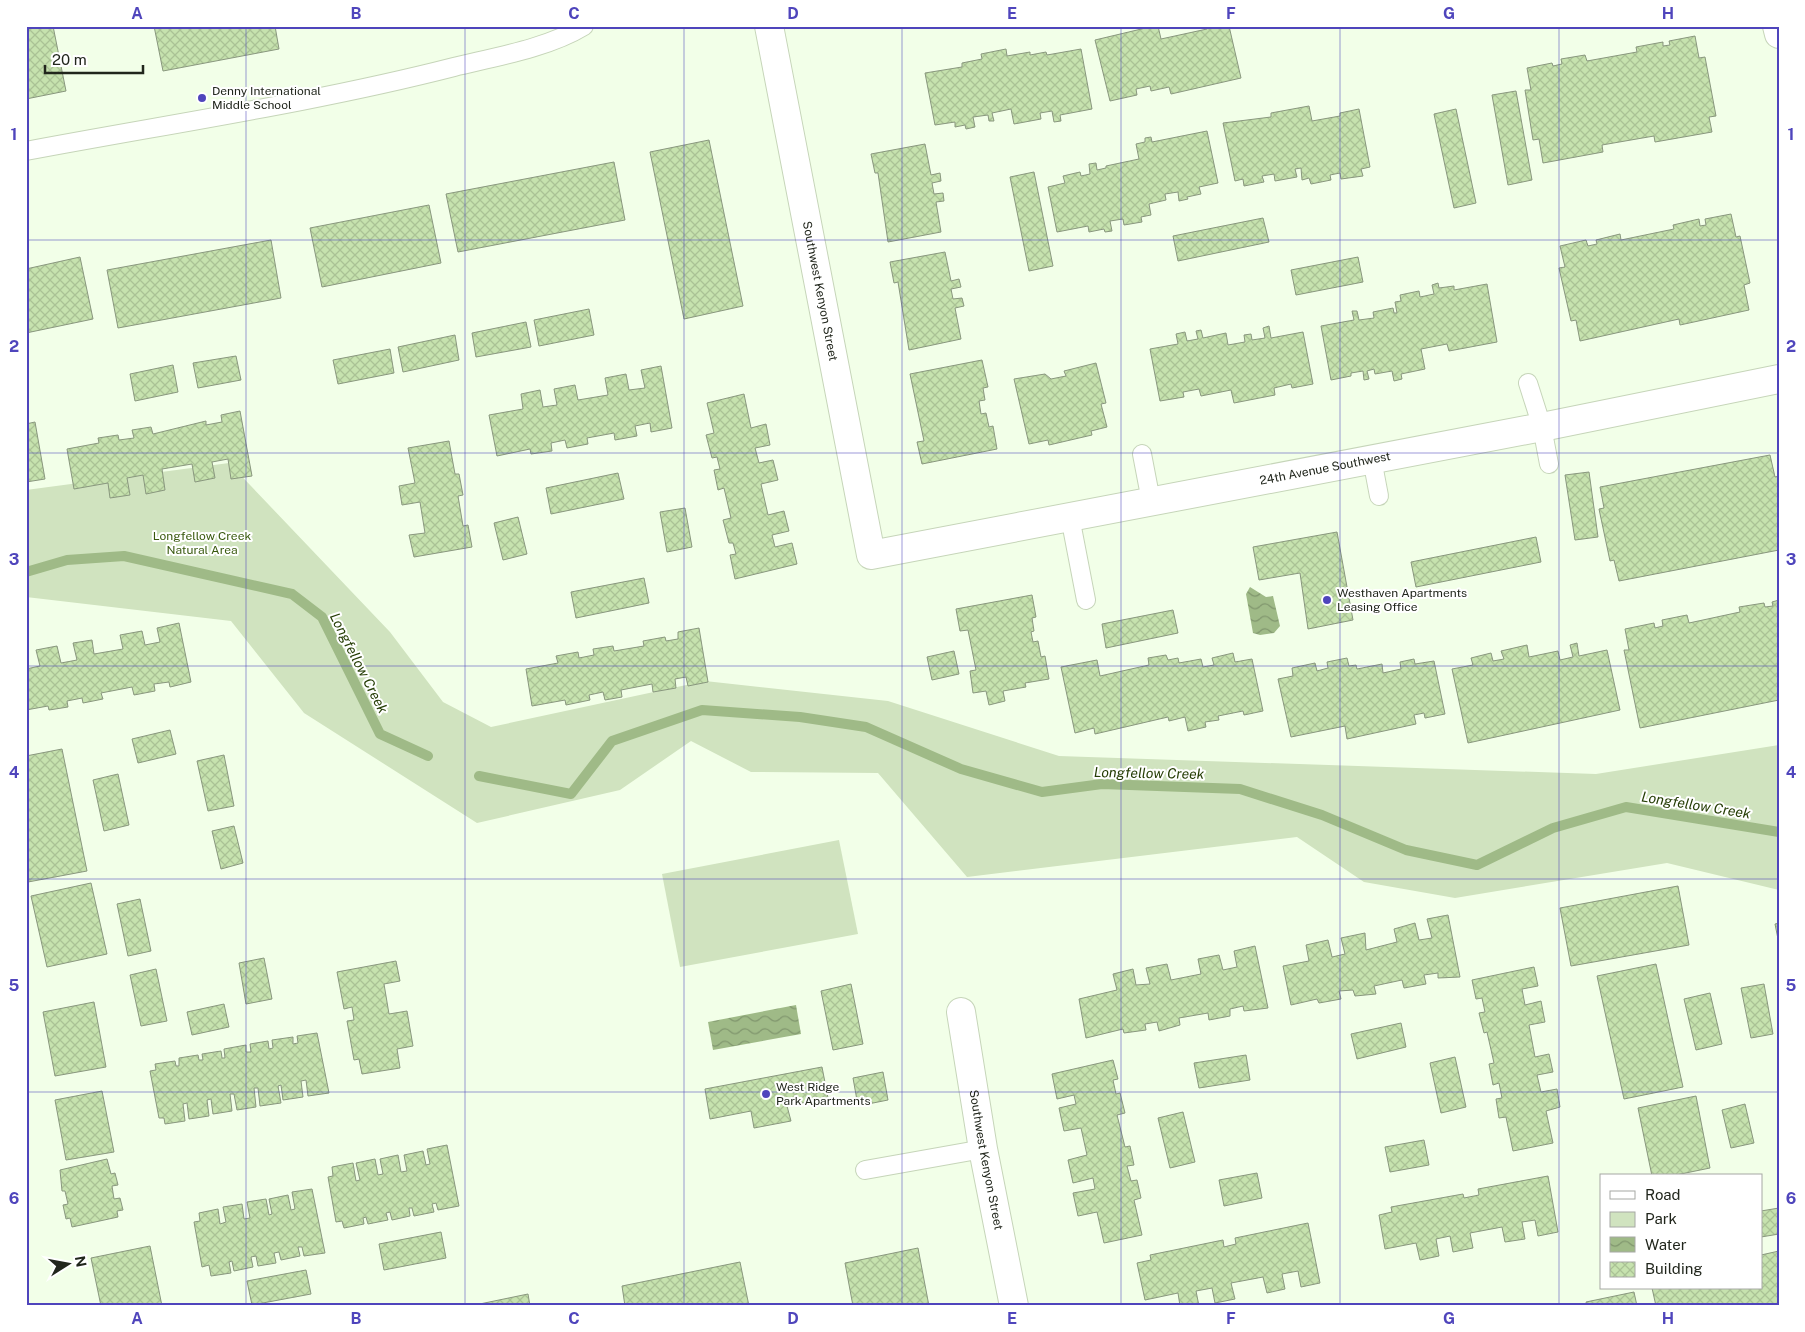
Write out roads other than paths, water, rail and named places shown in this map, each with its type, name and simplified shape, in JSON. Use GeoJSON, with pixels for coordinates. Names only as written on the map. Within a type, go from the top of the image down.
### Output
{"type":"FeatureCollection","features":[{"type":"Feature","properties":{"kind":"street","name":"Southwest Kenyon Street"},"geometry":{"type":"LineString","coordinates":[[769,26],[871,555]]}},
{"type":"Feature","properties":{"kind":"street"},"geometry":{"type":"LineString","coordinates":[[1777,26],[1779,34]]}},
{"type":"Feature","properties":{"kind":"street","name":"24th Avenue Southwest"},"geometry":{"type":"LineString","coordinates":[[871,555],[1542,427],[1779,379]]}},
{"type":"Feature","properties":{"kind":"street","name":"Southwest Kenyon Street"},"geometry":{"type":"LineString","coordinates":[[961,1012],[983,1149],[1014,1306]]}},
{"type":"Feature","properties":{"kind":"lane"},"geometry":{"type":"LineString","coordinates":[[26,151],[395,82],[509,53],[554,39],[584,26]]}},
{"type":"Feature","properties":{"kind":"lane"},"geometry":{"type":"LineString","coordinates":[[1528,383],[1542,427],[1549,464]]}},
{"type":"Feature","properties":{"kind":"lane"},"geometry":{"type":"LineString","coordinates":[[1142,454],[1151,502]]}},
{"type":"Feature","properties":{"kind":"lane"},"geometry":{"type":"LineString","coordinates":[[1372,459],[1379,496]]}},
{"type":"Feature","properties":{"kind":"lane"},"geometry":{"type":"LineString","coordinates":[[1070,517],[1086,600]]}},
{"type":"Feature","properties":{"kind":"lane"},"geometry":{"type":"LineString","coordinates":[[865,1170],[983,1149]]}},
{"type":"Feature","properties":{"kind":"water"},"geometry":{"type":"Polygon","coordinates":[[[1250,587],[1266,597],[1273,596],[1280,626],[1274,633],[1260,635],[1253,633],[1246,594],[1250,587]]]}},
{"type":"Feature","properties":{"kind":"water"},"geometry":{"type":"Polygon","coordinates":[[[796,1005],[801,1034],[713,1050],[708,1022],[796,1005]]]}},
{"type":"Feature","properties":{"kind":"waterway","name":"Longfellow Creek"},"geometry":{"type":"LineString","coordinates":[[26,572],[67,560],[124,556],[292,594],[322,617],[380,734],[428,756]]}},
{"type":"Feature","properties":{"kind":"waterway","name":"Longfellow Creek"},"geometry":{"type":"LineString","coordinates":[[479,776],[571,794],[612,741],[702,710],[800,717],[866,727],[961,769],[1042,792],[1102,784],[1240,789],[1322,815],[1406,850],[1477,865],[1553,828],[1626,807],[1779,832]]}},
{"type":"Feature","properties":{"kind":"place","name":"Denny International Middle School"},"geometry":{"type":"Point","coordinates":[202,98]}},
{"type":"Feature","properties":{"kind":"place","name":"Westhaven Apartments Leasing Office"},"geometry":{"type":"Point","coordinates":[1327,600]}},
{"type":"Feature","properties":{"kind":"place","name":"West Ridge Park Apartments"},"geometry":{"type":"Point","coordinates":[766,1094]}},
{"type":"Feature","properties":{"kind":"park label","name":"Longfellow Creek Natural Area"},"geometry":{"type":"Point","coordinates":[202,543]}}]}
